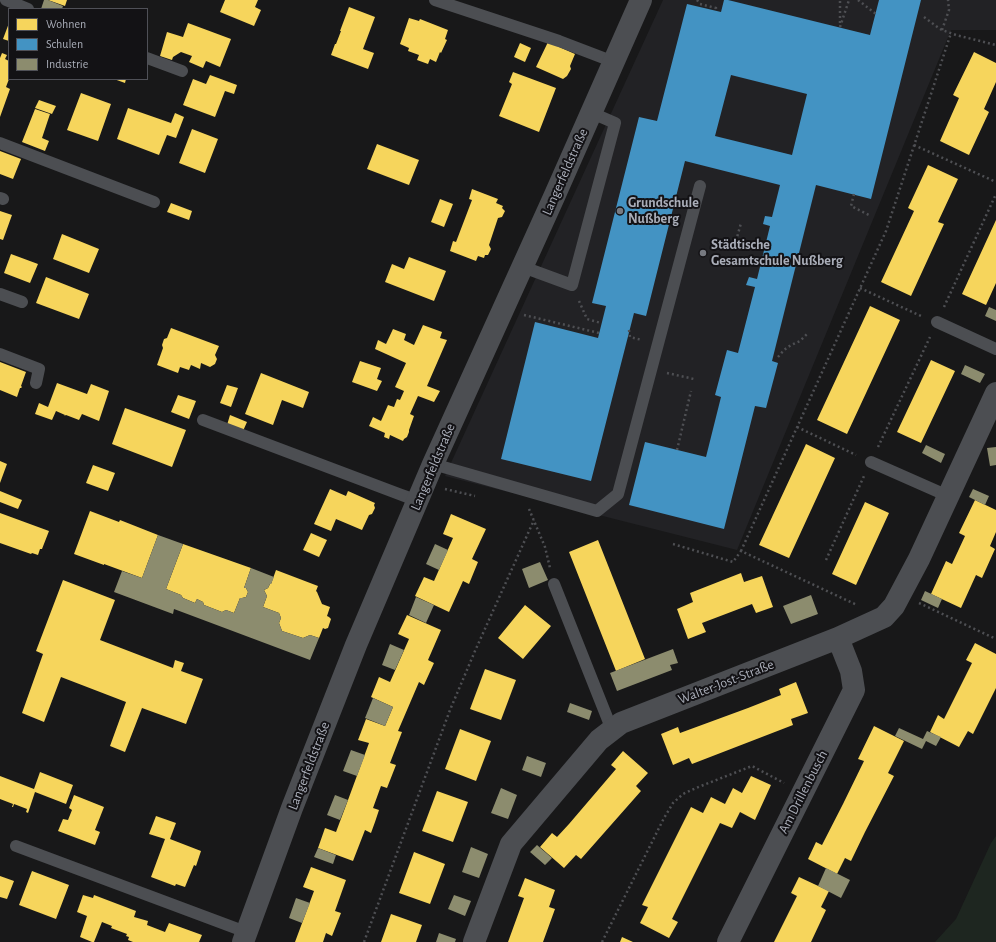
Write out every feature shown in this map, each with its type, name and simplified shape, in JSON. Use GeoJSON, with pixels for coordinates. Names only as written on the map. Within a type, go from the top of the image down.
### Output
{"type":"FeatureCollection","features":[{"type":"Feature","properties":{"kind":"street","name":"Langerfeldstraße"},"geometry":{"type":"LineString","coordinates":[[244,937],[292,808],[356,645],[434,464],[592,113],[641,0]]}},
{"type":"Feature","properties":{"kind":"street","name":"Walter-Jost-Straße"},"geometry":{"type":"LineString","coordinates":[[474,942],[511,844],[599,740],[621,723],[838,638],[884,617],[894,606],[901,594],[948,496],[987,428],[996,393]]}},
{"type":"Feature","properties":{"kind":"street","name":"Am Drillenbusch"},"geometry":{"type":"LineString","coordinates":[[728,942],[854,690],[851,672],[838,638]]}},
{"type":"Feature","properties":{"kind":"lane"},"geometry":{"type":"LineString","coordinates":[[6,0],[26,8]]}},
{"type":"Feature","properties":{"kind":"lane"},"geometry":{"type":"LineString","coordinates":[[435,0],[559,41],[614,62]]}},
{"type":"Feature","properties":{"kind":"lane"},"geometry":{"type":"LineString","coordinates":[[148,58],[182,72]]}},
{"type":"Feature","properties":{"kind":"lane"},"geometry":{"type":"LineString","coordinates":[[523,267],[572,285],[615,123],[592,113]]}},
{"type":"Feature","properties":{"kind":"lane"},"geometry":{"type":"LineString","coordinates":[[0,144],[154,202]]}},
{"type":"Feature","properties":{"kind":"lane"},"geometry":{"type":"LineString","coordinates":[[434,464],[597,511],[618,494],[700,186]]}},
{"type":"Feature","properties":{"kind":"lane"},"geometry":{"type":"LineString","coordinates":[[0,294],[22,302]]}},
{"type":"Feature","properties":{"kind":"lane"},"geometry":{"type":"LineString","coordinates":[[937,322],[996,349]]}},
{"type":"Feature","properties":{"kind":"lane"},"geometry":{"type":"LineString","coordinates":[[0,354],[39,369],[36,383]]}},
{"type":"Feature","properties":{"kind":"lane"},"geometry":{"type":"LineString","coordinates":[[203,420],[418,501]]}},
{"type":"Feature","properties":{"kind":"lane"},"geometry":{"type":"LineString","coordinates":[[871,462],[948,496]]}},
{"type":"Feature","properties":{"kind":"lane"},"geometry":{"type":"LineString","coordinates":[[554,584],[612,730]]}},
{"type":"Feature","properties":{"kind":"lane"},"geometry":{"type":"LineString","coordinates":[[16,846],[244,937]]}},
{"type":"Feature","properties":{"kind":"path"},"geometry":{"type":"LineString","coordinates":[[697,0],[700,4],[716,8],[715,11]]}},
{"type":"Feature","properties":{"kind":"path"},"geometry":{"type":"LineString","coordinates":[[840,0],[840,27],[849,0]]}},
{"type":"Feature","properties":{"kind":"path"},"geometry":{"type":"LineString","coordinates":[[858,0],[876,14]]}},
{"type":"Feature","properties":{"kind":"path"},"geometry":{"type":"LineString","coordinates":[[942,30],[949,10],[948,0]]}},
{"type":"Feature","properties":{"kind":"path"},"geometry":{"type":"LineString","coordinates":[[924,17],[942,30],[996,45]]}},
{"type":"Feature","properties":{"kind":"path"},"geometry":{"type":"LineString","coordinates":[[673,544],[733,562],[741,551],[886,231],[951,33]]}},
{"type":"Feature","properties":{"kind":"path"},"geometry":{"type":"LineString","coordinates":[[914,145],[996,182]]}},
{"type":"Feature","properties":{"kind":"path"},"geometry":{"type":"LineString","coordinates":[[854,194],[851,206],[869,215]]}},
{"type":"Feature","properties":{"kind":"path"},"geometry":{"type":"LineString","coordinates":[[826,560],[996,194]]}},
{"type":"Feature","properties":{"kind":"path"},"geometry":{"type":"LineString","coordinates":[[736,241],[740,223]]}},
{"type":"Feature","properties":{"kind":"path"},"geometry":{"type":"LineString","coordinates":[[572,285],[587,319],[601,323]]}},
{"type":"Feature","properties":{"kind":"path"},"geometry":{"type":"LineString","coordinates":[[860,288],[937,322]]}},
{"type":"Feature","properties":{"kind":"path"},"geometry":{"type":"LineString","coordinates":[[529,316],[599,333]]}},
{"type":"Feature","properties":{"kind":"path"},"geometry":{"type":"LineString","coordinates":[[629,330],[630,337],[636,338]]}},
{"type":"Feature","properties":{"kind":"path"},"geometry":{"type":"LineString","coordinates":[[778,357],[784,350],[800,341],[807,334]]}},
{"type":"Feature","properties":{"kind":"path"},"geometry":{"type":"LineString","coordinates":[[668,373],[694,379]]}},
{"type":"Feature","properties":{"kind":"path"},"geometry":{"type":"LineString","coordinates":[[677,450],[692,391]]}},
{"type":"Feature","properties":{"kind":"path"},"geometry":{"type":"LineString","coordinates":[[797,427],[838,446]]}},
{"type":"Feature","properties":{"kind":"path"},"geometry":{"type":"LineString","coordinates":[[534,493],[528,508],[545,547],[554,584]]}},
{"type":"Feature","properties":{"kind":"path"},"geometry":{"type":"LineString","coordinates":[[364,942],[450,710],[534,520]]}},
{"type":"Feature","properties":{"kind":"path"},"geometry":{"type":"LineString","coordinates":[[741,551],[884,617]]}},
{"type":"Feature","properties":{"kind":"path"},"geometry":{"type":"LineString","coordinates":[[901,594],[996,639]]}},
{"type":"Feature","properties":{"kind":"path"},"geometry":{"type":"LineString","coordinates":[[602,942],[664,818],[673,803],[683,794],[752,766],[803,793]]}},
{"type":"Feature","properties":{"kind":"shaded area","name":"Städtische Gesamtschule Nußberg"},"geometry":{"type":"Polygon","coordinates":[[[663,0],[996,0],[996,30],[951,30],[737,550],[445,476],[663,0]]]}},
{"type":"Feature","properties":{"kind":"shaded area"},"geometry":{"type":"Polygon","coordinates":[[[996,836],[996,942],[935,942],[956,919],[991,843],[996,836]]]}},
{"type":"Feature","properties":{"kind":"building: Wohnen"},"geometry":{"type":"Polygon","coordinates":[[[48,0],[67,0],[65,6],[48,0]]]}},
{"type":"Feature","properties":{"kind":"building: Wohnen"},"geometry":{"type":"Polygon","coordinates":[[[225,0],[258,0],[255,7],[261,10],[254,26],[220,12],[225,0]]]}},
{"type":"Feature","properties":{"kind":"building: Wohnen"},"geometry":{"type":"Polygon","coordinates":[[[349,7],[375,17],[363,49],[374,53],[368,69],[331,55],[349,7]]]}},
{"type":"Feature","properties":{"kind":"building: Wohnen"},"geometry":{"type":"Polygon","coordinates":[[[409,18],[419,21],[420,19],[448,30],[445,39],[447,40],[436,62],[430,59],[428,64],[417,60],[419,55],[408,51],[409,48],[400,44],[409,18]]]}},
{"type":"Feature","properties":{"kind":"building: Wohnen"},"geometry":{"type":"Polygon","coordinates":[[[188,23],[231,39],[220,67],[206,61],[203,68],[189,62],[192,56],[181,52],[173,57],[172,60],[160,56],[167,32],[183,37],[188,23]]]}},
{"type":"Feature","properties":{"kind":"building: Wohnen"},"geometry":{"type":"Polygon","coordinates":[[[8,26],[8,41],[3,39],[8,26]]]}},
{"type":"Feature","properties":{"kind":"building: Wohnen"},"geometry":{"type":"Polygon","coordinates":[[[548,42],[575,54],[570,66],[571,69],[567,76],[563,79],[536,67],[548,42]]]}},
{"type":"Feature","properties":{"kind":"building: Wohnen"},"geometry":{"type":"Polygon","coordinates":[[[520,43],[531,48],[525,62],[514,57],[520,43]]]}},
{"type":"Feature","properties":{"kind":"building: Wohnen"},"geometry":{"type":"Polygon","coordinates":[[[974,52],[996,63],[996,82],[984,109],[989,112],[969,155],[940,141],[959,98],[953,95],[974,52]]]}},
{"type":"Feature","properties":{"kind":"building: Wohnen"},"geometry":{"type":"Polygon","coordinates":[[[2,53],[7,55],[5,59],[8,60],[9,80],[6,87],[10,89],[0,117],[0,58],[2,53]]]}},
{"type":"Feature","properties":{"kind":"building: Wohnen"},"geometry":{"type":"Polygon","coordinates":[[[513,72],[556,88],[539,132],[499,116],[512,84],[509,82],[513,72]]]}},
{"type":"Feature","properties":{"kind":"building: Wohnen"},"geometry":{"type":"Polygon","coordinates":[[[210,75],[237,85],[234,94],[225,91],[215,117],[183,105],[193,79],[206,84],[210,75]]]}},
{"type":"Feature","properties":{"kind":"building: Wohnen"},"geometry":{"type":"Polygon","coordinates":[[[117,80],[126,80],[125,83],[117,80]]]}},
{"type":"Feature","properties":{"kind":"building: Wohnen"},"geometry":{"type":"Polygon","coordinates":[[[81,93],[111,104],[98,141],[67,130],[81,93]]]}},
{"type":"Feature","properties":{"kind":"building: Wohnen"},"geometry":{"type":"Polygon","coordinates":[[[39,100],[56,106],[52,114],[35,108],[39,100]]]}},
{"type":"Feature","properties":{"kind":"building: Wohnen"},"geometry":{"type":"Polygon","coordinates":[[[128,108],[171,123],[175,113],[184,117],[176,138],[167,135],[159,155],[117,139],[128,108]]]}},
{"type":"Feature","properties":{"kind":"building: Wohnen"},"geometry":{"type":"Polygon","coordinates":[[[35,109],[50,114],[42,138],[49,141],[45,151],[22,142],[35,109]]]}},
{"type":"Feature","properties":{"kind":"building: Wohnen"},"geometry":{"type":"Polygon","coordinates":[[[192,129],[218,139],[205,173],[179,163],[192,129]]]}},
{"type":"Feature","properties":{"kind":"building: Wohnen"},"geometry":{"type":"Polygon","coordinates":[[[377,144],[419,160],[409,185],[367,169],[377,144]]]}},
{"type":"Feature","properties":{"kind":"building: Wohnen"},"geometry":{"type":"Polygon","coordinates":[[[0,151],[21,159],[13,179],[0,174],[0,151]]]}},
{"type":"Feature","properties":{"kind":"building: Wohnen"},"geometry":{"type":"Polygon","coordinates":[[[928,165],[958,179],[938,222],[944,224],[911,296],[881,282],[914,211],[908,208],[928,165]]]}},
{"type":"Feature","properties":{"kind":"building: Wohnen"},"geometry":{"type":"Polygon","coordinates":[[[472,189],[498,199],[496,203],[503,206],[502,208],[505,211],[502,217],[498,218],[489,245],[491,249],[488,255],[485,255],[484,258],[478,256],[476,261],[450,251],[453,241],[456,242],[472,200],[469,199],[472,189]]]}},
{"type":"Feature","properties":{"kind":"building: Wohnen"},"geometry":{"type":"Polygon","coordinates":[[[440,199],[453,204],[444,227],[431,222],[440,199]]]}},
{"type":"Feature","properties":{"kind":"building: Wohnen"},"geometry":{"type":"Polygon","coordinates":[[[171,203],[192,211],[189,220],[167,212],[171,203]]]}},
{"type":"Feature","properties":{"kind":"building: Wohnen"},"geometry":{"type":"Polygon","coordinates":[[[0,211],[12,215],[3,240],[0,239],[0,211]]]}},
{"type":"Feature","properties":{"kind":"building: Wohnen"},"geometry":{"type":"Polygon","coordinates":[[[996,220],[996,283],[986,305],[962,294],[996,220]]]}},
{"type":"Feature","properties":{"kind":"building: Wohnen"},"geometry":{"type":"Polygon","coordinates":[[[62,234],[99,249],[89,273],[53,259],[62,234]]]}},
{"type":"Feature","properties":{"kind":"building: Wohnen"},"geometry":{"type":"Polygon","coordinates":[[[11,254],[38,264],[30,283],[4,273],[11,254]]]}},
{"type":"Feature","properties":{"kind":"building: Wohnen"},"geometry":{"type":"Polygon","coordinates":[[[409,257],[446,271],[434,301],[385,282],[392,264],[404,269],[409,257]]]}},
{"type":"Feature","properties":{"kind":"building: Wohnen"},"geometry":{"type":"Polygon","coordinates":[[[46,277],[89,294],[79,319],[36,303],[46,277]]]}},
{"type":"Feature","properties":{"kind":"building: Wohnen"},"geometry":{"type":"Polygon","coordinates":[[[870,306],[900,320],[847,434],[817,420],[870,306]]]}},
{"type":"Feature","properties":{"kind":"building: Wohnen"},"geometry":{"type":"Polygon","coordinates":[[[423,325],[442,332],[440,338],[447,340],[427,386],[440,391],[434,402],[418,396],[410,414],[414,416],[407,437],[403,441],[390,435],[389,439],[384,437],[385,433],[369,426],[373,417],[381,421],[388,405],[394,407],[397,399],[400,400],[404,391],[395,387],[406,363],[375,349],[378,340],[386,344],[393,329],[406,334],[404,340],[414,345],[423,325]]]}},
{"type":"Feature","properties":{"kind":"building: Wohnen"},"geometry":{"type":"Polygon","coordinates":[[[171,328],[219,346],[215,355],[217,359],[215,364],[210,367],[201,363],[200,369],[191,365],[189,370],[180,367],[178,373],[157,365],[163,348],[162,345],[164,339],[167,338],[171,328]]]}},
{"type":"Feature","properties":{"kind":"building: Wohnen"},"geometry":{"type":"Polygon","coordinates":[[[931,360],[955,371],[921,443],[897,432],[931,360]]]}},
{"type":"Feature","properties":{"kind":"building: Wohnen"},"geometry":{"type":"Polygon","coordinates":[[[360,361],[381,368],[377,379],[382,381],[377,391],[352,382],[360,361]]]}},
{"type":"Feature","properties":{"kind":"building: Wohnen"},"geometry":{"type":"Polygon","coordinates":[[[0,362],[26,372],[21,386],[22,387],[20,388],[17,397],[0,390],[0,362]]]}},
{"type":"Feature","properties":{"kind":"building: Wohnen"},"geometry":{"type":"Polygon","coordinates":[[[261,373],[309,392],[303,408],[282,400],[273,425],[245,414],[261,373]]]}},
{"type":"Feature","properties":{"kind":"building: Wohnen"},"geometry":{"type":"Polygon","coordinates":[[[57,383],[87,394],[91,384],[109,391],[99,421],[82,414],[79,420],[66,415],[64,416],[65,415],[56,411],[52,420],[35,414],[39,403],[48,407],[57,383]]]}},
{"type":"Feature","properties":{"kind":"building: Wohnen"},"geometry":{"type":"Polygon","coordinates":[[[227,385],[238,388],[231,407],[220,403],[227,385]]]}},
{"type":"Feature","properties":{"kind":"building: Wohnen"},"geometry":{"type":"Polygon","coordinates":[[[178,395],[196,401],[189,419],[171,412],[178,395]]]}},
{"type":"Feature","properties":{"kind":"building: Wohnen"},"geometry":{"type":"Polygon","coordinates":[[[125,408],[186,430],[172,467],[112,444],[125,408]]]}},
{"type":"Feature","properties":{"kind":"building: Wohnen"},"geometry":{"type":"Polygon","coordinates":[[[230,415],[247,422],[243,431],[227,425],[230,415]]]}},
{"type":"Feature","properties":{"kind":"building: Wohnen"},"geometry":{"type":"Polygon","coordinates":[[[806,444],[835,458],[789,558],[759,545],[806,444]]]}},
{"type":"Feature","properties":{"kind":"building: Wohnen"},"geometry":{"type":"Polygon","coordinates":[[[0,461],[7,464],[0,483],[0,461]]]}},
{"type":"Feature","properties":{"kind":"building: Wohnen"},"geometry":{"type":"Polygon","coordinates":[[[93,465],[115,473],[108,491],[86,483],[93,465]]]}},
{"type":"Feature","properties":{"kind":"building: Wohnen"},"geometry":{"type":"Polygon","coordinates":[[[330,489],[346,496],[348,491],[375,503],[375,508],[372,514],[369,515],[362,530],[336,519],[331,531],[314,524],[330,489]]]}},
{"type":"Feature","properties":{"kind":"building: Wohnen"},"geometry":{"type":"Polygon","coordinates":[[[0,491],[22,500],[18,509],[0,502],[0,491]]]}},
{"type":"Feature","properties":{"kind":"building: Wohnen"},"geometry":{"type":"Polygon","coordinates":[[[975,500],[996,510],[996,532],[990,546],[995,549],[982,578],[976,575],[961,608],[931,594],[946,561],[952,564],[965,536],[959,533],[975,500]]]}},
{"type":"Feature","properties":{"kind":"building: Wohnen"},"geometry":{"type":"Polygon","coordinates":[[[865,502],[889,513],[856,585],[832,574],[865,502]]]}},
{"type":"Feature","properties":{"kind":"building: Wohnen"},"geometry":{"type":"Polygon","coordinates":[[[90,511],[119,522],[120,520],[158,535],[142,578],[74,554],[90,511]]]}},
{"type":"Feature","properties":{"kind":"building: Wohnen"},"geometry":{"type":"Polygon","coordinates":[[[0,513],[49,531],[38,555],[0,543],[0,513]]]}},
{"type":"Feature","properties":{"kind":"building: Wohnen"},"geometry":{"type":"Polygon","coordinates":[[[451,514],[486,529],[472,559],[478,562],[469,584],[463,581],[449,612],[415,596],[424,577],[434,581],[453,538],[443,534],[451,514]]]}},
{"type":"Feature","properties":{"kind":"building: Wohnen"},"geometry":{"type":"Polygon","coordinates":[[[311,533],[327,540],[319,557],[303,550],[311,533]]]}},
{"type":"Feature","properties":{"kind":"building: Wohnen"},"geometry":{"type":"Polygon","coordinates":[[[598,540],[645,659],[616,671],[569,552],[598,540]]]}},
{"type":"Feature","properties":{"kind":"building: Wohnen"},"geometry":{"type":"Polygon","coordinates":[[[183,544],[251,568],[244,588],[246,588],[248,592],[246,597],[240,598],[234,613],[226,610],[222,612],[204,605],[203,602],[197,599],[195,603],[166,589],[183,544]]]}},
{"type":"Feature","properties":{"kind":"building: Wohnen"},"geometry":{"type":"Polygon","coordinates":[[[276,570],[318,586],[316,591],[322,604],[330,607],[327,616],[331,619],[328,628],[323,628],[319,638],[310,635],[303,638],[282,631],[279,623],[281,618],[279,613],[263,607],[267,596],[264,590],[271,584],[276,570]]]}},
{"type":"Feature","properties":{"kind":"building: Wohnen"},"geometry":{"type":"Polygon","coordinates":[[[741,573],[744,582],[762,576],[773,607],[756,613],[752,604],[702,623],[706,632],[688,639],[677,609],[693,602],[690,593],[741,573]]]}},
{"type":"Feature","properties":{"kind":"building: Wohnen"},"geometry":{"type":"Polygon","coordinates":[[[63,580],[115,600],[100,640],[173,668],[175,660],[184,663],[181,671],[203,679],[186,724],[142,708],[125,752],[110,746],[126,702],[61,677],[44,722],[22,713],[43,654],[36,651],[63,580]]]}},
{"type":"Feature","properties":{"kind":"building: Wohnen"},"geometry":{"type":"Polygon","coordinates":[[[525,605],[551,626],[523,659],[498,638],[525,605]]]}},
{"type":"Feature","properties":{"kind":"building: Wohnen"},"geometry":{"type":"Polygon","coordinates":[[[407,615],[441,630],[428,660],[434,663],[424,685],[419,682],[398,731],[402,732],[390,763],[396,765],[387,788],[381,786],[373,808],[379,810],[371,833],[365,830],[353,861],[318,848],[325,828],[336,832],[348,800],[369,743],[358,740],[366,719],[385,726],[393,707],[371,697],[379,677],[390,682],[409,639],[398,634],[407,615]]]}},
{"type":"Feature","properties":{"kind":"building: Wohnen"},"geometry":{"type":"Polygon","coordinates":[[[975,643],[996,654],[996,688],[973,734],[968,731],[959,747],[930,732],[938,715],[944,719],[972,663],[966,660],[975,643]]]}},
{"type":"Feature","properties":{"kind":"building: Wohnen"},"geometry":{"type":"Polygon","coordinates":[[[485,669],[516,680],[501,720],[470,709],[485,669]]]}},
{"type":"Feature","properties":{"kind":"building: Wohnen"},"geometry":{"type":"Polygon","coordinates":[[[796,682],[808,713],[791,719],[793,725],[692,764],[689,758],[673,765],[661,734],[678,727],[680,733],[748,708],[781,695],[779,689],[796,682]]]}},
{"type":"Feature","properties":{"kind":"building: Wohnen"},"geometry":{"type":"Polygon","coordinates":[[[874,726],[904,741],[888,773],[894,776],[851,861],[845,858],[837,874],[808,859],[816,842],[822,845],[843,804],[864,761],[858,759],[874,726]]]}},
{"type":"Feature","properties":{"kind":"building: Wohnen"},"geometry":{"type":"Polygon","coordinates":[[[460,729],[491,741],[476,781],[445,769],[460,729]]]}},
{"type":"Feature","properties":{"kind":"building: Wohnen"},"geometry":{"type":"Polygon","coordinates":[[[623,751],[648,773],[636,786],[641,791],[581,859],[576,855],[564,868],[540,847],[552,833],[557,837],[569,824],[616,769],[611,765],[623,751]]]}},
{"type":"Feature","properties":{"kind":"building: Wohnen"},"geometry":{"type":"Polygon","coordinates":[[[40,772],[73,785],[66,804],[35,792],[28,813],[26,812],[27,809],[14,804],[12,807],[13,804],[0,799],[0,776],[34,789],[40,772]]]}},
{"type":"Feature","properties":{"kind":"building: Wohnen"},"geometry":{"type":"Polygon","coordinates":[[[751,776],[771,785],[755,820],[740,812],[732,828],[720,823],[672,919],[678,922],[669,938],[640,923],[648,907],[642,905],[691,807],[703,813],[711,797],[725,804],[733,788],[742,793],[751,776]]]}},
{"type":"Feature","properties":{"kind":"building: Wohnen"},"geometry":{"type":"Polygon","coordinates":[[[437,791],[468,802],[453,842],[422,831],[437,791]]]}},
{"type":"Feature","properties":{"kind":"building: Wohnen"},"geometry":{"type":"Polygon","coordinates":[[[74,795],[104,807],[95,830],[100,832],[95,845],[58,831],[63,819],[68,820],[72,810],[69,808],[74,795]]]}},
{"type":"Feature","properties":{"kind":"building: Wohnen"},"geometry":{"type":"Polygon","coordinates":[[[156,816],[176,823],[170,839],[201,851],[196,866],[194,865],[185,887],[176,884],[175,886],[151,877],[165,839],[149,834],[156,816]]]}},
{"type":"Feature","properties":{"kind":"building: Wohnen"},"geometry":{"type":"Polygon","coordinates":[[[414,852],[445,864],[430,904],[399,893],[414,852]]]}},
{"type":"Feature","properties":{"kind":"building: Wohnen"},"geometry":{"type":"Polygon","coordinates":[[[311,867],[346,880],[335,911],[341,913],[332,936],[326,933],[323,942],[295,942],[314,891],[303,887],[311,867]]]}},
{"type":"Feature","properties":{"kind":"building: Wohnen"},"geometry":{"type":"Polygon","coordinates":[[[32,871],[69,885],[56,919],[19,905],[32,871]]]}},
{"type":"Feature","properties":{"kind":"building: Wohnen"},"geometry":{"type":"Polygon","coordinates":[[[0,876],[14,881],[7,899],[0,897],[0,876]]]}},
{"type":"Feature","properties":{"kind":"building: Wohnen"},"geometry":{"type":"Polygon","coordinates":[[[799,877],[829,891],[821,907],[826,910],[811,942],[774,942],[797,896],[791,893],[799,877]]]}},
{"type":"Feature","properties":{"kind":"building: Wohnen"},"geometry":{"type":"Polygon","coordinates":[[[525,878],[555,890],[549,907],[555,909],[543,942],[508,942],[524,898],[518,896],[525,878]]]}},
{"type":"Feature","properties":{"kind":"building: Wohnen"},"geometry":{"type":"Polygon","coordinates":[[[83,895],[93,898],[94,895],[136,911],[134,917],[148,921],[147,925],[165,932],[169,923],[202,935],[199,942],[133,942],[128,940],[129,937],[126,936],[127,934],[111,928],[112,926],[102,922],[94,942],[92,942],[80,937],[87,916],[77,912],[83,895]]]}},
{"type":"Feature","properties":{"kind":"building: Wohnen"},"geometry":{"type":"Polygon","coordinates":[[[391,914],[422,925],[416,942],[381,942],[391,914]]]}},
{"type":"Feature","properties":{"kind":"building: Wohnen"},"geometry":{"type":"Polygon","coordinates":[[[622,937],[633,942],[620,942],[622,937]]]}},
{"type":"Feature","properties":{"kind":"building: Schulen"},"geometry":{"type":"Polygon","coordinates":[[[724,0],[728,0],[870,35],[879,0],[921,0],[871,199],[816,185],[772,361],[778,363],[766,408],[755,406],[724,529],[629,505],[645,442],[706,457],[721,397],[715,395],[727,350],[738,353],[755,287],[746,285],[749,277],[757,279],[770,226],[763,224],[765,216],[772,217],[780,185],[685,161],[646,316],[634,313],[591,481],[501,459],[535,322],[598,338],[606,306],[592,303],[639,117],[657,121],[687,4],[721,12],[724,0]],[[731,75],[715,136],[792,155],[807,94],[731,75]]]}},
{"type":"Feature","properties":{"kind":"building: Industrie"},"geometry":{"type":"Polygon","coordinates":[[[44,0],[48,0],[63,6],[62,8],[41,8],[44,0]]]}},
{"type":"Feature","properties":{"kind":"building: Industrie"},"geometry":{"type":"Polygon","coordinates":[[[989,307],[996,310],[996,321],[985,316],[989,307]]]}},
{"type":"Feature","properties":{"kind":"building: Industrie"},"geometry":{"type":"Polygon","coordinates":[[[965,365],[985,374],[980,383],[961,374],[965,365]]]}},
{"type":"Feature","properties":{"kind":"building: Industrie"},"geometry":{"type":"Polygon","coordinates":[[[926,445],[945,454],[941,463],[922,453],[926,445]]]}},
{"type":"Feature","properties":{"kind":"building: Industrie"},"geometry":{"type":"Polygon","coordinates":[[[996,447],[996,465],[990,466],[987,448],[996,447]]]}},
{"type":"Feature","properties":{"kind":"building: Industrie"},"geometry":{"type":"Polygon","coordinates":[[[973,489],[989,496],[985,505],[969,497],[973,489]]]}},
{"type":"Feature","properties":{"kind":"building: Industrie"},"geometry":{"type":"Polygon","coordinates":[[[158,535],[183,544],[166,589],[195,603],[197,599],[203,602],[204,605],[222,612],[226,610],[234,613],[240,598],[246,597],[248,592],[246,588],[244,588],[251,568],[274,577],[268,588],[264,590],[267,596],[263,607],[279,613],[281,618],[279,623],[282,631],[303,638],[310,635],[319,638],[310,660],[174,609],[173,614],[114,592],[122,571],[142,578],[158,535]]]}},
{"type":"Feature","properties":{"kind":"building: Industrie"},"geometry":{"type":"Polygon","coordinates":[[[435,544],[448,550],[439,570],[426,564],[435,544]]]}},
{"type":"Feature","properties":{"kind":"building: Industrie"},"geometry":{"type":"Polygon","coordinates":[[[540,562],[548,580],[529,588],[522,569],[540,562]]]}},
{"type":"Feature","properties":{"kind":"building: Industrie"},"geometry":{"type":"Polygon","coordinates":[[[925,591],[942,599],[938,608],[921,600],[925,591]]]}},
{"type":"Feature","properties":{"kind":"building: Industrie"},"geometry":{"type":"Polygon","coordinates":[[[811,595],[818,614],[791,624],[783,606],[811,595]]]}},
{"type":"Feature","properties":{"kind":"building: Industrie"},"geometry":{"type":"Polygon","coordinates":[[[416,597],[434,605],[426,623],[409,615],[416,597]]]}},
{"type":"Feature","properties":{"kind":"building: Industrie"},"geometry":{"type":"Polygon","coordinates":[[[390,644],[404,650],[395,670],[382,665],[390,644]]]}},
{"type":"Feature","properties":{"kind":"building: Industrie"},"geometry":{"type":"Polygon","coordinates":[[[673,649],[678,663],[670,665],[672,670],[617,691],[610,673],[673,649]]]}},
{"type":"Feature","properties":{"kind":"building: Industrie"},"geometry":{"type":"Polygon","coordinates":[[[373,698],[393,707],[385,726],[365,718],[373,698]]]}},
{"type":"Feature","properties":{"kind":"building: Industrie"},"geometry":{"type":"Polygon","coordinates":[[[570,703],[592,711],[589,720],[567,712],[570,703]]]}},
{"type":"Feature","properties":{"kind":"building: Industrie"},"geometry":{"type":"Polygon","coordinates":[[[899,728],[923,739],[927,731],[941,737],[936,746],[926,741],[922,749],[895,736],[899,728]]]}},
{"type":"Feature","properties":{"kind":"building: Industrie"},"geometry":{"type":"Polygon","coordinates":[[[351,750],[365,755],[357,776],[343,771],[351,750]]]}},
{"type":"Feature","properties":{"kind":"building: Industrie"},"geometry":{"type":"Polygon","coordinates":[[[527,756],[546,763],[541,777],[522,770],[527,756]]]}},
{"type":"Feature","properties":{"kind":"building: Industrie"},"geometry":{"type":"Polygon","coordinates":[[[501,788],[517,795],[508,819],[491,813],[501,788]]]}},
{"type":"Feature","properties":{"kind":"building: Industrie"},"geometry":{"type":"Polygon","coordinates":[[[335,795],[348,800],[340,820],[327,815],[335,795]]]}},
{"type":"Feature","properties":{"kind":"building: Industrie"},"geometry":{"type":"Polygon","coordinates":[[[537,845],[552,858],[545,865],[530,852],[537,845]]]}},
{"type":"Feature","properties":{"kind":"building: Industrie"},"geometry":{"type":"Polygon","coordinates":[[[471,847],[488,854],[479,878],[462,872],[471,847]]]}},
{"type":"Feature","properties":{"kind":"building: Industrie"},"geometry":{"type":"Polygon","coordinates":[[[318,848],[336,855],[333,864],[314,857],[318,848]]]}},
{"type":"Feature","properties":{"kind":"building: Industrie"},"geometry":{"type":"Polygon","coordinates":[[[826,868],[850,880],[841,898],[818,886],[826,868]]]}},
{"type":"Feature","properties":{"kind":"building: Industrie"},"geometry":{"type":"Polygon","coordinates":[[[454,895],[471,901],[465,916],[448,909],[454,895]]]}},
{"type":"Feature","properties":{"kind":"building: Industrie"},"geometry":{"type":"Polygon","coordinates":[[[296,898],[310,903],[302,923],[289,918],[296,898]]]}},
{"type":"Feature","properties":{"kind":"building: Industrie"},"geometry":{"type":"Polygon","coordinates":[[[439,933],[456,939],[455,942],[436,942],[439,933]]]}},
{"type":"Feature","properties":{"kind":"place","name":"Grundschule Nußberg"},"geometry":{"type":"Point","coordinates":[620,211]}},
{"type":"Feature","properties":{"kind":"place","name":"Städtische Gesamtschule Nußberg"},"geometry":{"type":"Point","coordinates":[703,253]}}]}
